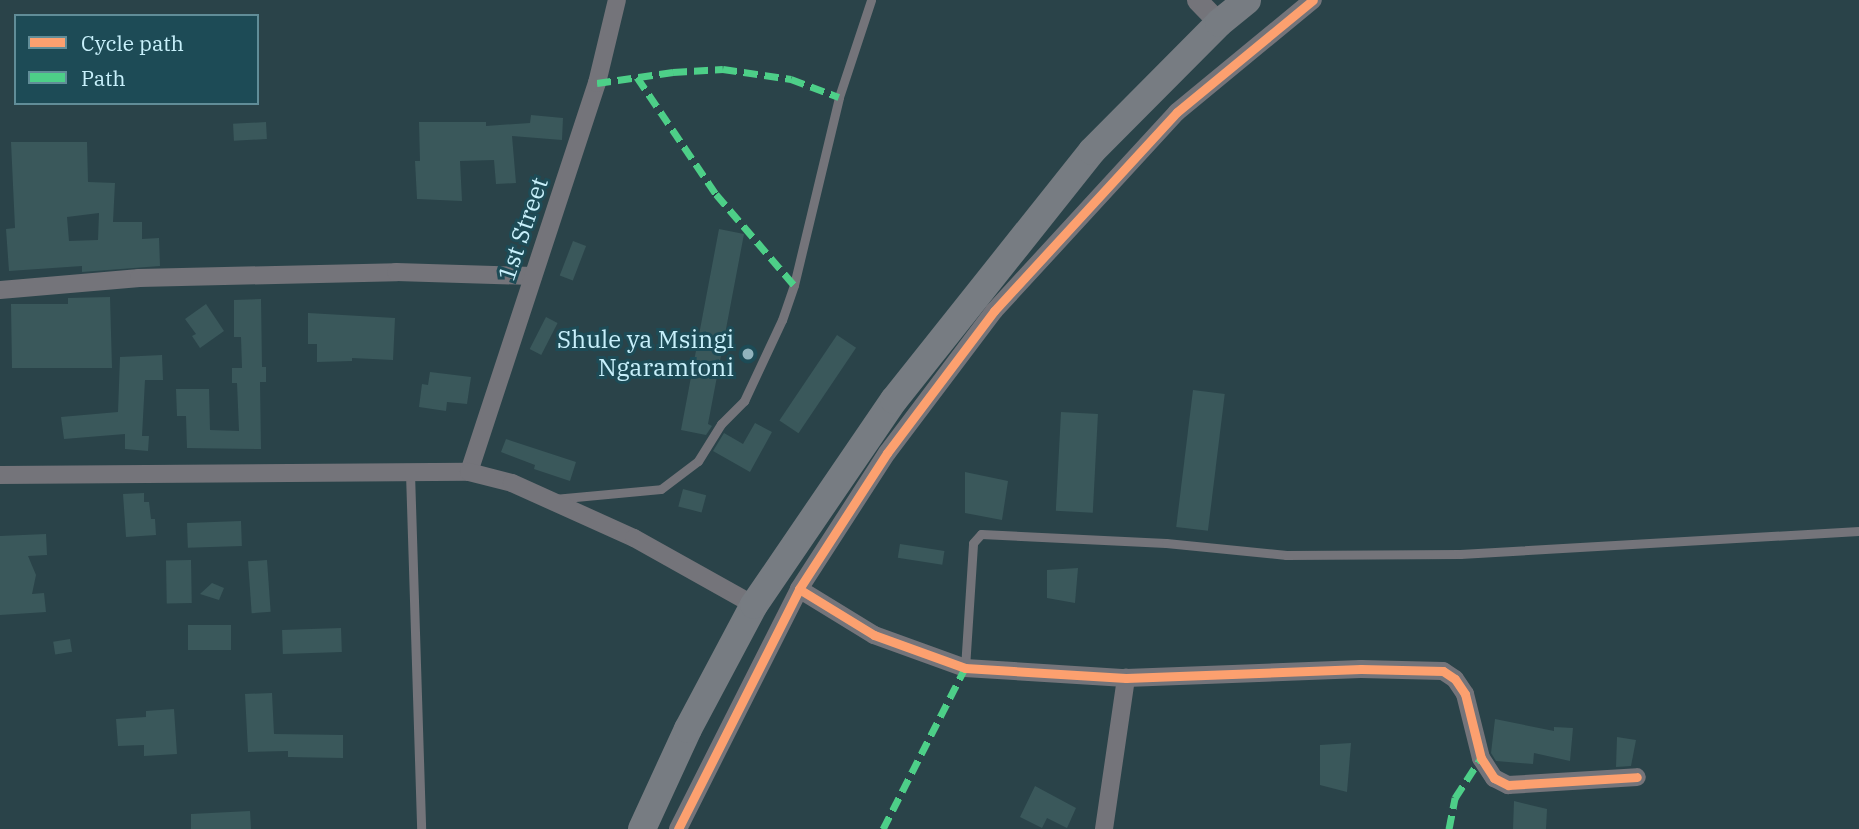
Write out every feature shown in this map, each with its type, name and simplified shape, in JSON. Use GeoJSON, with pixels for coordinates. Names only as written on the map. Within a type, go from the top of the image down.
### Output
{"type":"FeatureCollection","features":[{"type":"Feature","properties":{"kind":"highway"},"geometry":{"type":"LineString","coordinates":[[642,829],[688,729],[754,605],[894,400],[1091,151],[1219,23],[1247,0]]}},
{"type":"Feature","properties":{"kind":"street","name":"1st Street"},"geometry":{"type":"LineString","coordinates":[[468,472],[597,83],[617,0]]}},
{"type":"Feature","properties":{"kind":"street"},"geometry":{"type":"LineString","coordinates":[[1197,0],[1219,23]]}},
{"type":"Feature","properties":{"kind":"street"},"geometry":{"type":"LineString","coordinates":[[678,829],[799,589],[887,453],[994,311],[1177,112],[1313,0]]}},
{"type":"Feature","properties":{"kind":"street"},"geometry":{"type":"LineString","coordinates":[[0,290],[139,278],[396,272],[533,276]]}},
{"type":"Feature","properties":{"kind":"street"},"geometry":{"type":"LineString","coordinates":[[0,475],[468,472],[512,483],[550,499],[686,565],[754,605]]}},
{"type":"Feature","properties":{"kind":"street"},"geometry":{"type":"LineString","coordinates":[[799,589],[874,635],[965,668],[1126,678],[1362,669],[1443,671],[1455,679],[1465,694],[1481,758],[1494,778],[1508,785],[1637,777]]}},
{"type":"Feature","properties":{"kind":"street"},"geometry":{"type":"LineString","coordinates":[[1104,829],[1126,678]]}},
{"type":"Feature","properties":{"kind":"lane"},"geometry":{"type":"LineString","coordinates":[[550,499],[661,489],[698,461],[721,424],[744,401],[782,320],[794,285],[839,97],[871,0]]}},
{"type":"Feature","properties":{"kind":"lane"},"geometry":{"type":"LineString","coordinates":[[410,473],[421,829]]}},
{"type":"Feature","properties":{"kind":"lane"},"geometry":{"type":"LineString","coordinates":[[965,668],[973,543],[981,534],[1166,543],[1286,555],[1447,554],[1859,531]]}},
{"type":"Feature","properties":{"kind":"building"},"geometry":{"type":"Polygon","coordinates":[[[531,115],[563,118],[562,140],[512,136],[516,183],[496,184],[494,160],[460,161],[462,201],[417,199],[415,161],[420,161],[419,122],[486,122],[486,126],[530,123],[531,115]]]}},
{"type":"Feature","properties":{"kind":"building"},"geometry":{"type":"Polygon","coordinates":[[[266,122],[267,139],[234,141],[233,124],[266,122]]]}},
{"type":"Feature","properties":{"kind":"building"},"geometry":{"type":"Polygon","coordinates":[[[11,142],[87,142],[88,182],[115,183],[113,222],[142,222],[142,239],[159,238],[160,266],[82,272],[82,266],[9,271],[6,229],[15,228],[11,142]],[[99,213],[67,217],[69,241],[98,240],[99,213]]]}},
{"type":"Feature","properties":{"kind":"building"},"geometry":{"type":"Polygon","coordinates":[[[719,229],[744,234],[708,424],[712,426],[706,435],[681,430],[719,229]]]}},
{"type":"Feature","properties":{"kind":"building"},"geometry":{"type":"Polygon","coordinates":[[[573,241],[586,246],[573,281],[560,276],[573,241]]]}},
{"type":"Feature","properties":{"kind":"building"},"geometry":{"type":"Polygon","coordinates":[[[110,297],[112,368],[12,368],[11,304],[68,304],[68,298],[110,297]]]}},
{"type":"Feature","properties":{"kind":"building"},"geometry":{"type":"Polygon","coordinates":[[[261,299],[262,367],[266,367],[266,382],[260,382],[261,449],[187,448],[186,416],[177,416],[176,389],[209,389],[210,430],[239,431],[237,383],[232,383],[232,368],[242,368],[241,337],[234,337],[234,300],[261,299]]]}},
{"type":"Feature","properties":{"kind":"building"},"geometry":{"type":"Polygon","coordinates":[[[206,304],[224,331],[200,348],[192,336],[196,334],[185,319],[206,304]]]}},
{"type":"Feature","properties":{"kind":"building"},"geometry":{"type":"Polygon","coordinates":[[[308,313],[395,318],[393,360],[352,358],[352,361],[317,362],[317,344],[308,344],[308,313]]]}},
{"type":"Feature","properties":{"kind":"building"},"geometry":{"type":"Polygon","coordinates":[[[546,317],[558,323],[541,355],[530,349],[546,317]]]}},
{"type":"Feature","properties":{"kind":"building"},"geometry":{"type":"Polygon","coordinates":[[[837,335],[856,348],[798,433],[779,420],[837,335]]]}},
{"type":"Feature","properties":{"kind":"building"},"geometry":{"type":"Polygon","coordinates":[[[162,355],[163,380],[145,380],[142,436],[149,436],[148,451],[125,449],[125,434],[64,439],[61,417],[118,412],[120,357],[162,355]]]}},
{"type":"Feature","properties":{"kind":"building"},"geometry":{"type":"Polygon","coordinates":[[[430,372],[471,377],[467,404],[447,402],[446,411],[419,407],[422,384],[428,385],[430,372]]]}},
{"type":"Feature","properties":{"kind":"building"},"geometry":{"type":"Polygon","coordinates":[[[1193,390],[1225,394],[1208,531],[1176,527],[1193,390]]]}},
{"type":"Feature","properties":{"kind":"building"},"geometry":{"type":"Polygon","coordinates":[[[1061,412],[1098,414],[1093,513],[1056,511],[1061,412]]]}},
{"type":"Feature","properties":{"kind":"building"},"geometry":{"type":"Polygon","coordinates":[[[755,423],[772,432],[750,472],[713,451],[724,433],[743,444],[755,423]]]}},
{"type":"Feature","properties":{"kind":"building"},"geometry":{"type":"Polygon","coordinates":[[[506,439],[576,462],[570,481],[534,469],[535,465],[501,452],[506,439]]]}},
{"type":"Feature","properties":{"kind":"building"},"geometry":{"type":"Polygon","coordinates":[[[965,472],[1008,481],[1002,520],[965,513],[965,472]]]}},
{"type":"Feature","properties":{"kind":"building"},"geometry":{"type":"Polygon","coordinates":[[[683,489],[706,495],[702,513],[678,506],[683,489]]]}},
{"type":"Feature","properties":{"kind":"building"},"geometry":{"type":"Polygon","coordinates":[[[144,493],[144,502],[149,502],[151,519],[155,519],[156,535],[126,537],[123,494],[144,493]]]}},
{"type":"Feature","properties":{"kind":"building"},"geometry":{"type":"Polygon","coordinates":[[[241,521],[242,546],[188,548],[187,523],[241,521]]]}},
{"type":"Feature","properties":{"kind":"building"},"geometry":{"type":"Polygon","coordinates":[[[46,534],[47,555],[28,556],[36,575],[32,594],[44,593],[46,612],[0,615],[0,536],[46,534]]]}},
{"type":"Feature","properties":{"kind":"building"},"geometry":{"type":"Polygon","coordinates":[[[900,544],[944,551],[942,565],[898,558],[900,544]]]}},
{"type":"Feature","properties":{"kind":"building"},"geometry":{"type":"Polygon","coordinates":[[[166,560],[191,560],[192,603],[167,603],[166,560]]]}},
{"type":"Feature","properties":{"kind":"building"},"geometry":{"type":"Polygon","coordinates":[[[267,560],[271,612],[252,613],[248,561],[267,560]]]}},
{"type":"Feature","properties":{"kind":"building"},"geometry":{"type":"Polygon","coordinates":[[[1078,568],[1075,603],[1047,598],[1047,570],[1078,568]]]}},
{"type":"Feature","properties":{"kind":"building"},"geometry":{"type":"Polygon","coordinates":[[[212,583],[224,588],[219,600],[200,594],[212,583]]]}},
{"type":"Feature","properties":{"kind":"building"},"geometry":{"type":"Polygon","coordinates":[[[188,625],[231,625],[231,650],[188,650],[188,625]]]}},
{"type":"Feature","properties":{"kind":"building"},"geometry":{"type":"Polygon","coordinates":[[[341,628],[342,652],[283,654],[282,630],[341,628]]]}},
{"type":"Feature","properties":{"kind":"building"},"geometry":{"type":"Polygon","coordinates":[[[70,639],[72,652],[55,654],[53,642],[70,639]]]}},
{"type":"Feature","properties":{"kind":"building"},"geometry":{"type":"Polygon","coordinates":[[[272,693],[274,734],[343,735],[343,758],[288,757],[288,751],[248,752],[245,694],[272,693]]]}},
{"type":"Feature","properties":{"kind":"building"},"geometry":{"type":"Polygon","coordinates":[[[174,709],[177,754],[144,756],[144,745],[118,746],[116,719],[146,717],[146,711],[174,709]]]}},
{"type":"Feature","properties":{"kind":"building"},"geometry":{"type":"Polygon","coordinates":[[[1495,719],[1554,731],[1554,727],[1573,728],[1570,761],[1534,753],[1533,764],[1496,761],[1491,753],[1495,719]]]}},
{"type":"Feature","properties":{"kind":"building"},"geometry":{"type":"Polygon","coordinates":[[[1617,737],[1636,740],[1631,766],[1616,767],[1617,737]]]}},
{"type":"Feature","properties":{"kind":"building"},"geometry":{"type":"Polygon","coordinates":[[[1351,743],[1347,792],[1320,785],[1320,745],[1351,743]]]}},
{"type":"Feature","properties":{"kind":"building"},"geometry":{"type":"Polygon","coordinates":[[[1035,786],[1076,808],[1067,828],[1047,818],[1042,828],[1020,817],[1035,786]]]}},
{"type":"Feature","properties":{"kind":"building"},"geometry":{"type":"Polygon","coordinates":[[[1514,801],[1547,809],[1546,829],[1513,829],[1514,801]]]}},
{"type":"Feature","properties":{"kind":"building"},"geometry":{"type":"Polygon","coordinates":[[[250,811],[251,829],[191,829],[191,814],[250,811]]]}},
{"type":"Feature","properties":{"kind":"marked path"},"geometry":{"type":"LineString","coordinates":[[597,83],[673,72],[723,69],[791,79],[839,97]]}},
{"type":"Feature","properties":{"kind":"marked path"},"geometry":{"type":"LineString","coordinates":[[637,77],[716,194],[794,285]]}},
{"type":"Feature","properties":{"kind":"marked path"},"geometry":{"type":"LineString","coordinates":[[883,829],[965,668]]}},
{"type":"Feature","properties":{"kind":"marked path"},"geometry":{"type":"LineString","coordinates":[[1449,829],[1455,798],[1481,758]]}},
{"type":"Feature","properties":{"kind":"cycle path"},"geometry":{"type":"LineString","coordinates":[[678,829],[799,589],[887,453],[994,311],[1177,112],[1313,0]]}},
{"type":"Feature","properties":{"kind":"cycle path"},"geometry":{"type":"LineString","coordinates":[[799,589],[874,635],[965,668],[1126,678],[1361,669],[1443,671],[1455,679],[1465,694],[1481,758],[1494,778],[1508,785],[1637,777]]}},
{"type":"Feature","properties":{"kind":"place","name":"Shule ya Msingi Ngaramtoni"},"geometry":{"type":"Point","coordinates":[748,354]}}]}
